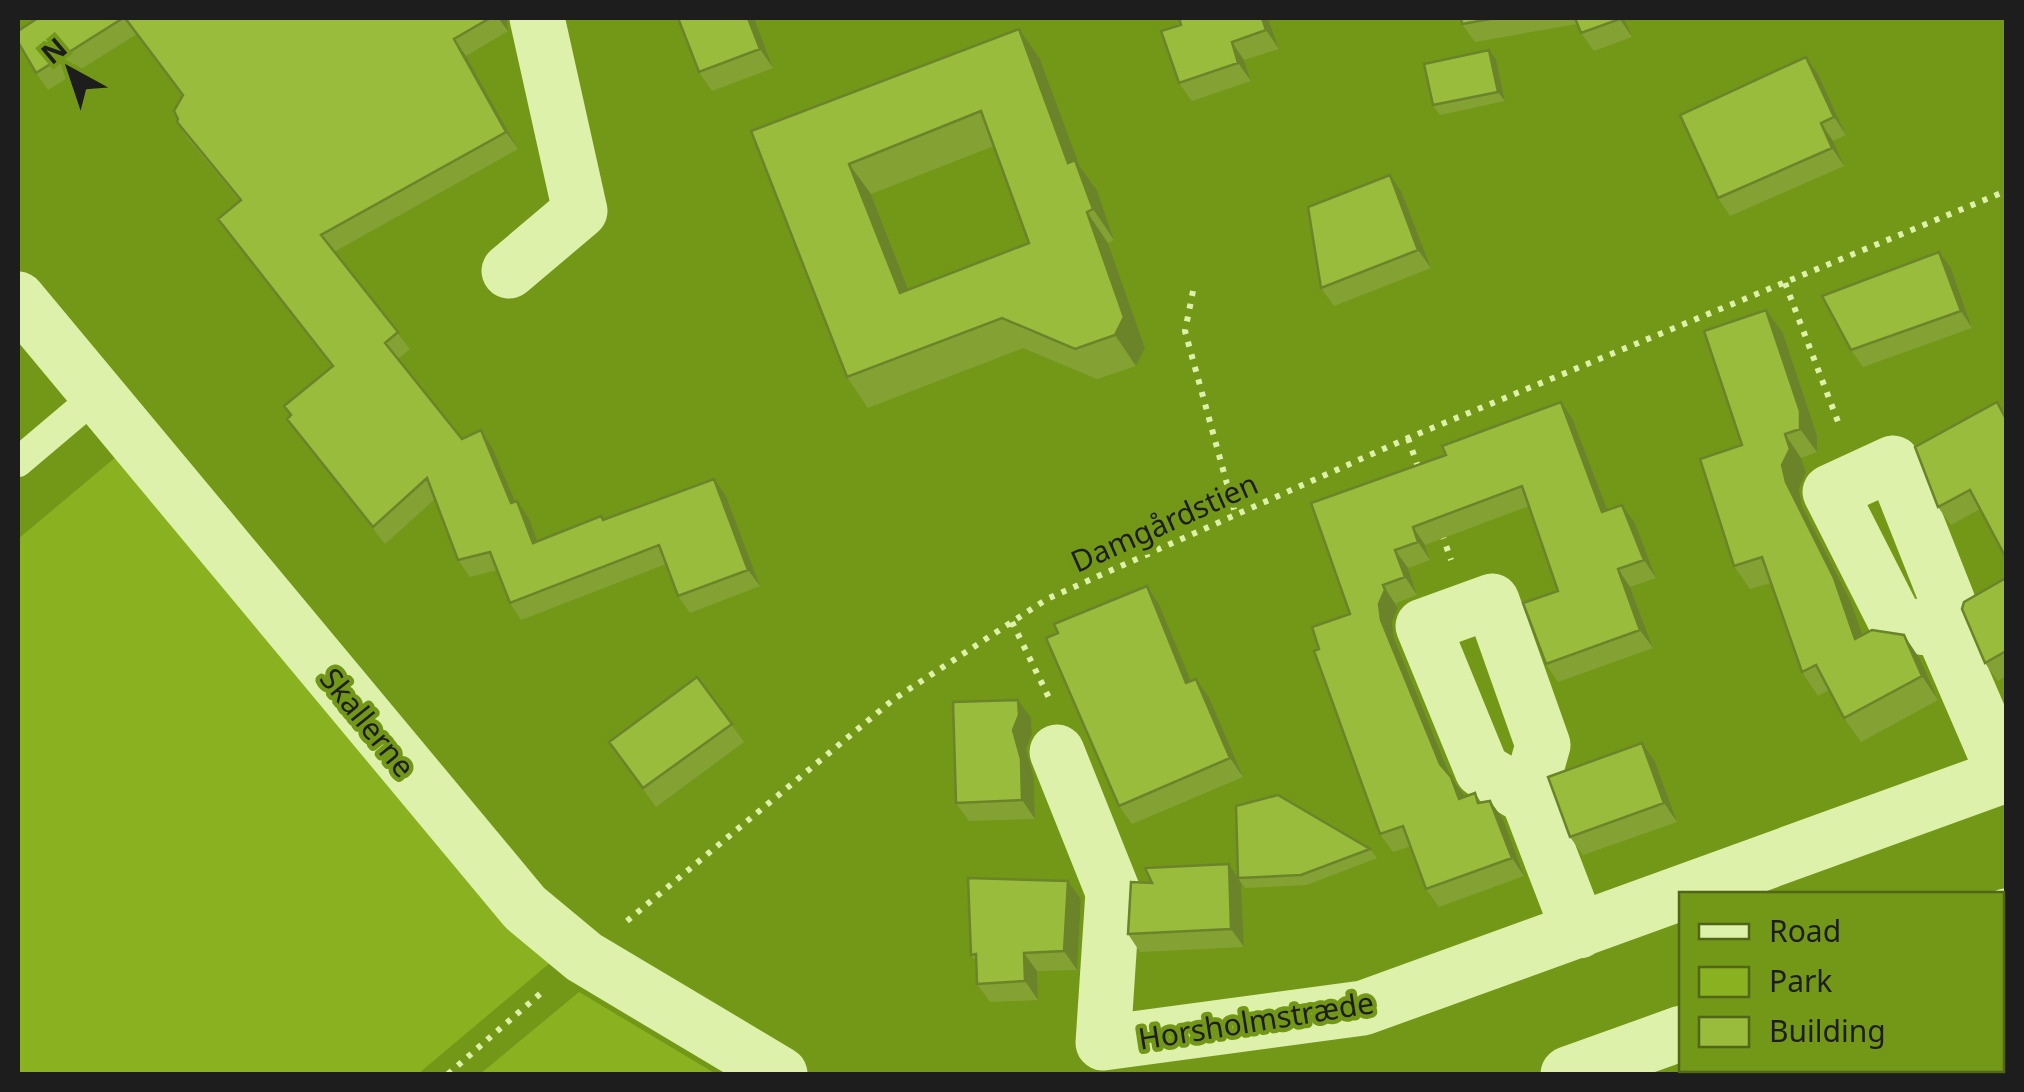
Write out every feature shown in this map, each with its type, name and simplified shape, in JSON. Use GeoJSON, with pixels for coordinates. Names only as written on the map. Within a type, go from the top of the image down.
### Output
{"type":"FeatureCollection","features":[{"type":"Feature","properties":{"kind":"street"},"geometry":{"type":"LineString","coordinates":[[509,271],[580,211],[537,18]]}},
{"type":"Feature","properties":{"kind":"street","name":"Skallerne"},"geometry":{"type":"LineString","coordinates":[[18,299],[526,908],[584,957],[780,1074]]}},
{"type":"Feature","properties":{"kind":"street","name":"Horsholmstræde"},"geometry":{"type":"LineString","coordinates":[[1684,892],[2006,776],[1942,630],[1948,602],[1893,463],[1860,478]]}},
{"type":"Feature","properties":{"kind":"street"},"geometry":{"type":"LineString","coordinates":[[1468,609],[1492,601],[1543,745],[1528,798],[1579,930]]}},
{"type":"Feature","properties":{"kind":"street","name":"Horsholmstræde"},"geometry":{"type":"LineString","coordinates":[[1057,752],[1112,892],[1103,1044],[1363,1008],[1679,894]]}},
{"type":"Feature","properties":{"kind":"street"},"geometry":{"type":"LineString","coordinates":[[1568,1074],[1679,1034]]}},
{"type":"Feature","properties":{"kind":"lane"},"geometry":{"type":"LineString","coordinates":[[18,462],[96,396]]}},
{"type":"Feature","properties":{"kind":"path","name":"Damgårdstien"},"geometry":{"type":"LineString","coordinates":[[448,1074],[894,699],[1048,599],[1408,438],[2006,191]]}},
{"type":"Feature","properties":{"kind":"path"},"geometry":{"type":"LineString","coordinates":[[1786,283],[1860,478]]}},
{"type":"Feature","properties":{"kind":"path"},"geometry":{"type":"LineString","coordinates":[[1193,291],[1185,331],[1235,513]]}},
{"type":"Feature","properties":{"kind":"path"},"geometry":{"type":"LineString","coordinates":[[1408,438],[1420,472]]}},
{"type":"Feature","properties":{"kind":"path"},"geometry":{"type":"LineString","coordinates":[[1438,524],[1468,609]]}},
{"type":"Feature","properties":{"kind":"path"},"geometry":{"type":"LineString","coordinates":[[1012,622],[1065,731],[1057,752]]}},
{"type":"Feature","properties":{"kind":"green space"},"geometry":{"type":"Polygon","coordinates":[[[117,456],[551,962],[418,1074],[18,1074],[18,539],[117,456]]]}},
{"type":"Feature","properties":{"kind":"green space"},"geometry":{"type":"Polygon","coordinates":[[[579,992],[716,1074],[480,1074],[579,992]]]}},
{"type":"Feature","properties":{"kind":"green space"},"geometry":{"type":"Polygon","coordinates":[[[1680,1072],[1811,1072],[1807,1074],[1673,1074],[1680,1072]]]}},
{"type":"Feature","properties":{"kind":"building"},"geometry":{"type":"Polygon","coordinates":[[[38,18],[123,18],[36,73],[18,42],[18,31],[38,18]]]}},
{"type":"Feature","properties":{"kind":"building"},"geometry":{"type":"Polygon","coordinates":[[[125,18],[490,18],[454,39],[506,132],[321,235],[398,332],[385,343],[462,439],[481,430],[511,503],[517,501],[533,543],[714,479],[748,570],[678,596],[659,545],[510,603],[490,552],[458,560],[427,478],[373,527],[287,419],[291,415],[284,406],[333,366],[218,219],[241,200],[177,122],[174,111],[183,95],[125,18]]]}},
{"type":"Feature","properties":{"kind":"building"},"geometry":{"type":"Polygon","coordinates":[[[678,18],[748,18],[760,49],[699,72],[678,18]]]}},
{"type":"Feature","properties":{"kind":"building"},"geometry":{"type":"Polygon","coordinates":[[[1179,18],[1262,18],[1266,30],[1232,42],[1238,63],[1179,83],[1161,31],[1181,25],[1179,18]]]}},
{"type":"Feature","properties":{"kind":"building"},"geometry":{"type":"Polygon","coordinates":[[[1461,18],[1496,18],[1462,24],[1461,18]]]}},
{"type":"Feature","properties":{"kind":"building"},"geometry":{"type":"Polygon","coordinates":[[[1575,18],[1619,18],[1620,19],[1581,33],[1575,18]]]}},
{"type":"Feature","properties":{"kind":"building"},"geometry":{"type":"Polygon","coordinates":[[[1019,29],[1068,163],[1075,160],[1093,209],[1087,212],[1124,317],[1115,335],[1075,349],[1002,318],[847,377],[751,131],[1019,29]],[[981,111],[849,164],[900,293],[1029,243],[981,111]]]}},
{"type":"Feature","properties":{"kind":"building"},"geometry":{"type":"Polygon","coordinates":[[[1489,50],[1498,92],[1433,105],[1424,64],[1489,50]]]}},
{"type":"Feature","properties":{"kind":"building"},"geometry":{"type":"Polygon","coordinates":[[[1806,57],[1834,117],[1821,123],[1832,148],[1718,198],[1680,115],[1806,57]]]}},
{"type":"Feature","properties":{"kind":"building"},"geometry":{"type":"Polygon","coordinates":[[[1390,175],[1418,250],[1321,288],[1308,207],[1390,175]]]}},
{"type":"Feature","properties":{"kind":"building"},"geometry":{"type":"Polygon","coordinates":[[[1939,252],[1961,311],[1851,350],[1822,296],[1939,252]]]}},
{"type":"Feature","properties":{"kind":"building"},"geometry":{"type":"Polygon","coordinates":[[[1766,310],[1800,411],[1800,429],[1785,434],[1790,449],[1782,465],[1786,482],[1834,578],[1855,639],[1872,630],[1904,635],[1922,676],[1844,718],[1816,665],[1802,672],[1762,557],[1734,566],[1700,459],[1742,445],[1704,331],[1766,310]]]}},
{"type":"Feature","properties":{"kind":"building"},"geometry":{"type":"Polygon","coordinates":[[[1561,402],[1602,512],[1622,505],[1644,560],[1618,569],[1640,630],[1546,664],[1523,603],[1558,591],[1522,486],[1413,527],[1418,542],[1395,550],[1405,577],[1383,585],[1381,620],[1440,764],[1451,777],[1459,799],[1475,793],[1478,803],[1490,801],[1512,858],[1426,889],[1403,826],[1380,834],[1314,651],[1319,649],[1312,627],[1350,614],[1311,503],[1446,455],[1442,446],[1561,402]]]}},
{"type":"Feature","properties":{"kind":"building"},"geometry":{"type":"Polygon","coordinates":[[[1997,402],[2006,419],[2006,558],[1970,490],[1938,507],[1915,447],[1997,402]]]}},
{"type":"Feature","properties":{"kind":"building"},"geometry":{"type":"Polygon","coordinates":[[[2006,578],[2006,651],[1985,663],[1962,609],[1964,602],[2006,578]]]}},
{"type":"Feature","properties":{"kind":"building"},"geometry":{"type":"Polygon","coordinates":[[[1147,586],[1186,683],[1196,679],[1230,758],[1119,806],[1046,638],[1058,633],[1054,624],[1147,586]]]}},
{"type":"Feature","properties":{"kind":"building"},"geometry":{"type":"Polygon","coordinates":[[[697,677],[732,724],[643,788],[609,742],[697,677]]]}},
{"type":"Feature","properties":{"kind":"building"},"geometry":{"type":"Polygon","coordinates":[[[1018,700],[1019,715],[1013,730],[1021,759],[1022,800],[956,803],[953,702],[1018,700]]]}},
{"type":"Feature","properties":{"kind":"building"},"geometry":{"type":"Polygon","coordinates":[[[1642,743],[1664,803],[1570,837],[1548,777],[1642,743]]]}},
{"type":"Feature","properties":{"kind":"building"},"geometry":{"type":"Polygon","coordinates":[[[1278,795],[1370,849],[1301,875],[1238,878],[1236,806],[1278,795]]]}},
{"type":"Feature","properties":{"kind":"building"},"geometry":{"type":"Polygon","coordinates":[[[1229,864],[1231,929],[1128,934],[1131,882],[1152,883],[1145,868],[1229,864]]]}},
{"type":"Feature","properties":{"kind":"building"},"geometry":{"type":"Polygon","coordinates":[[[968,878],[1068,881],[1064,951],[1024,953],[1025,981],[977,984],[976,954],[971,955],[968,878]]]}}]}
